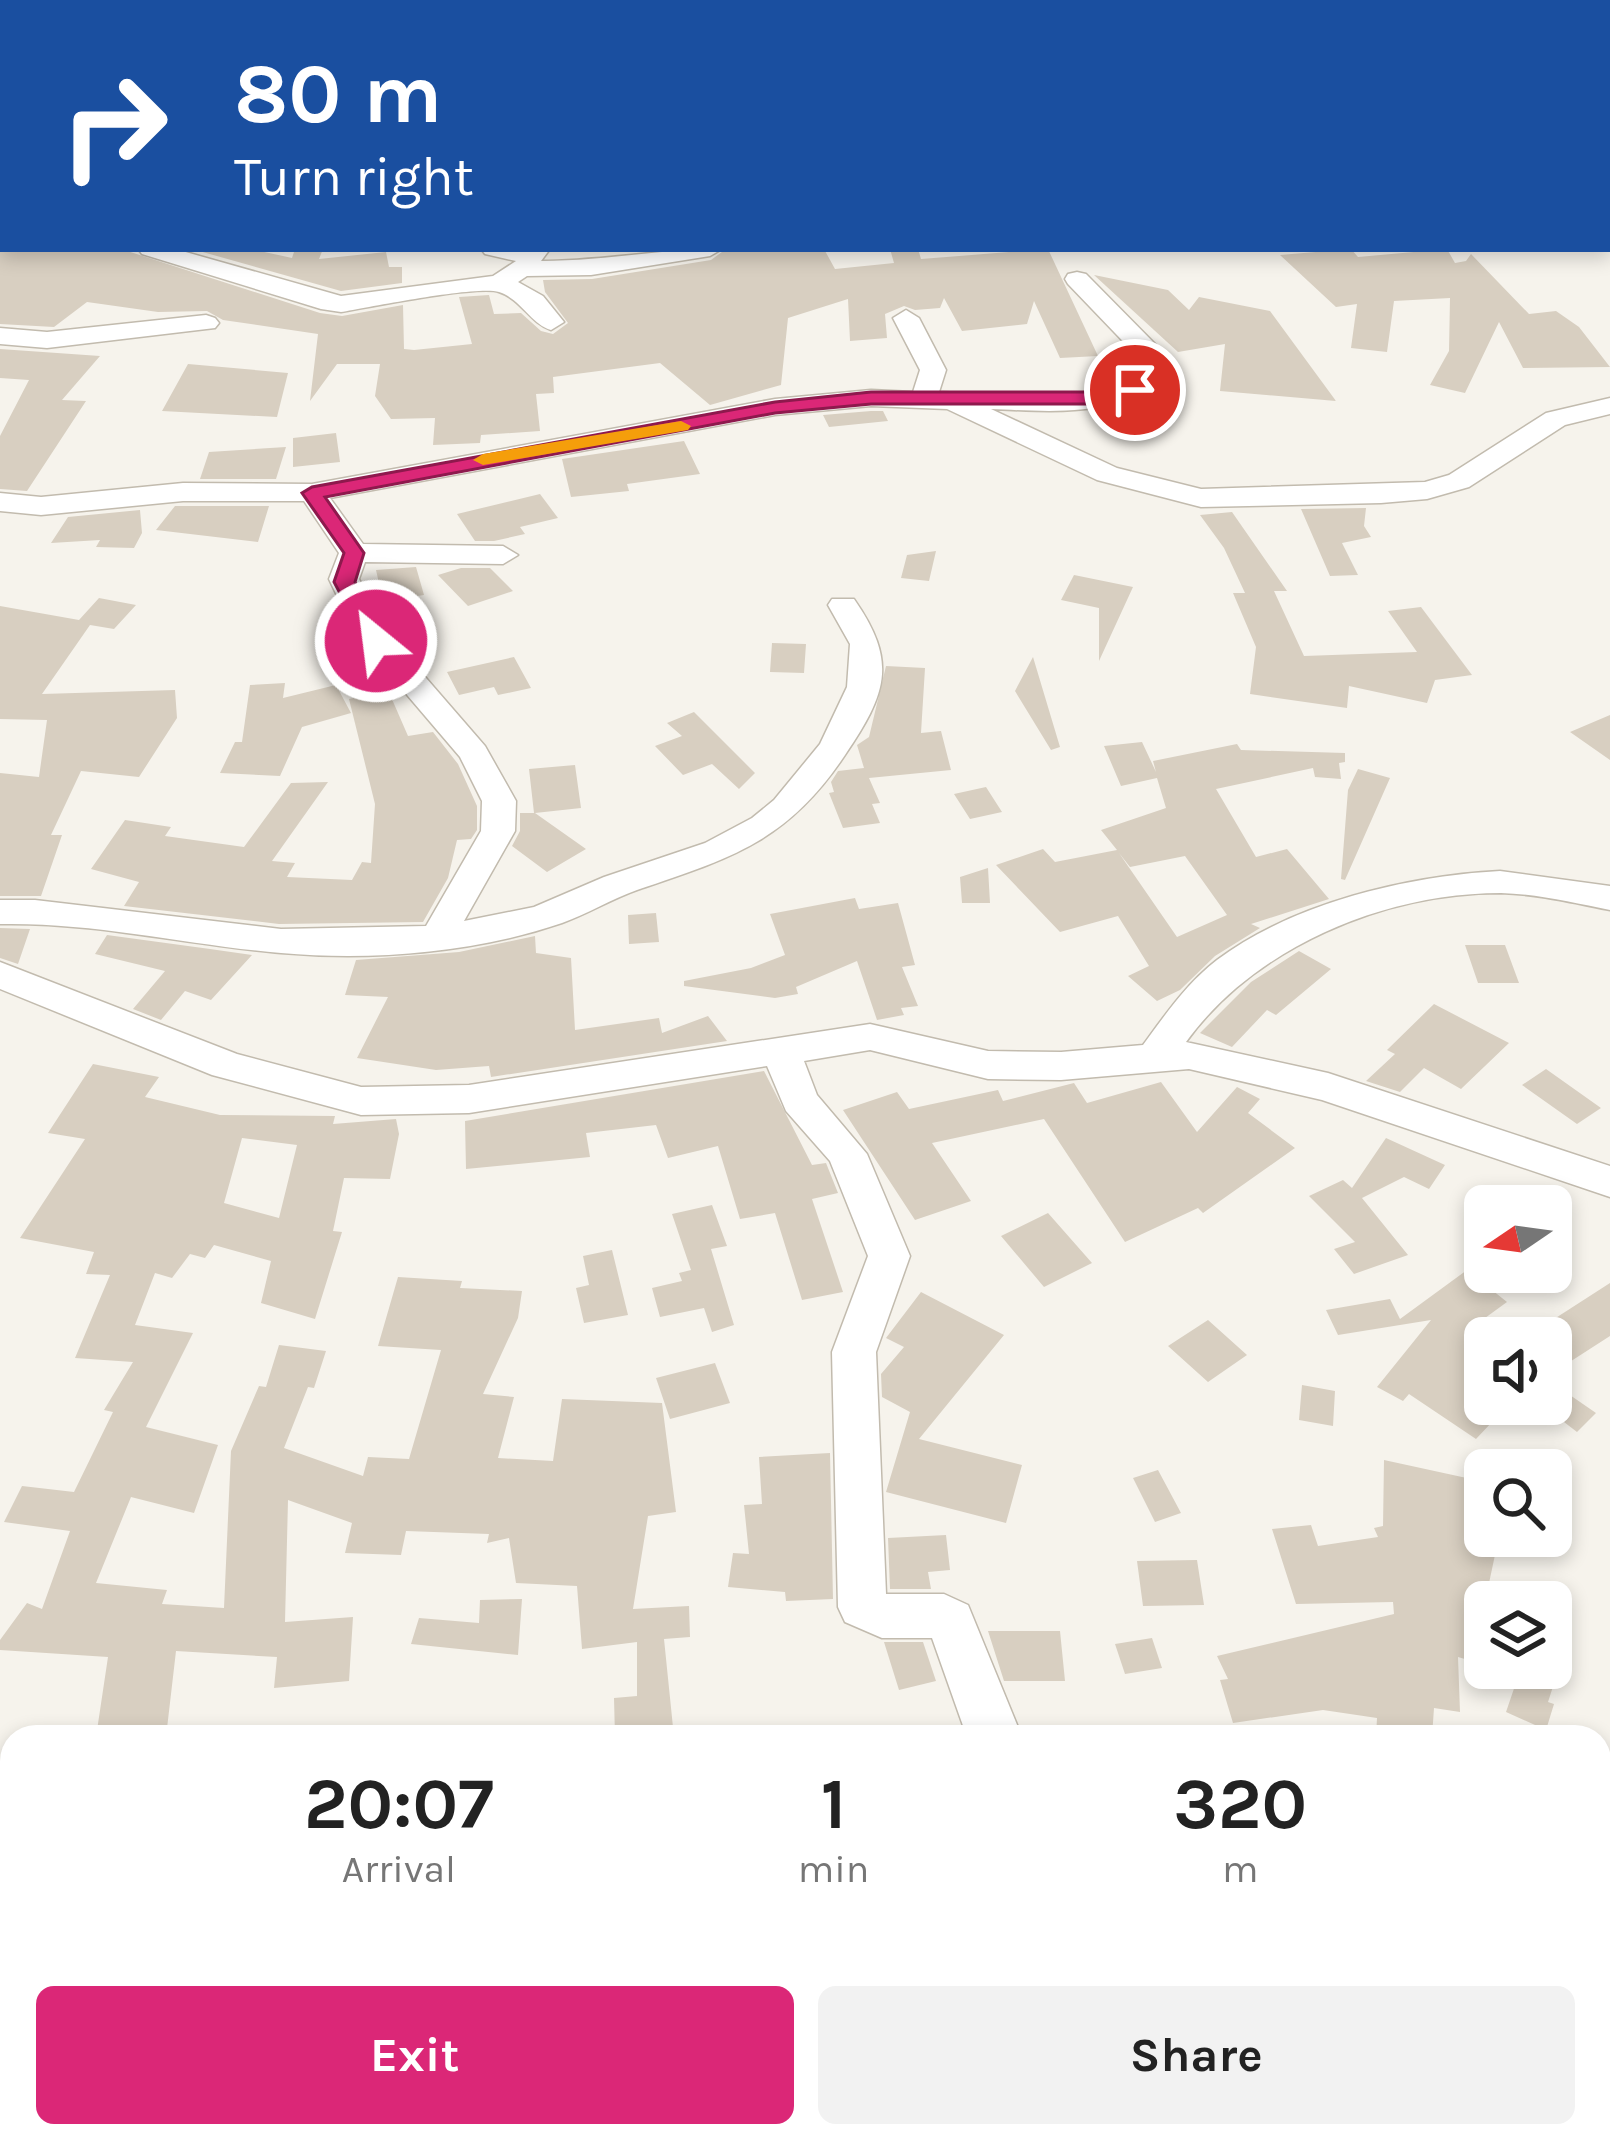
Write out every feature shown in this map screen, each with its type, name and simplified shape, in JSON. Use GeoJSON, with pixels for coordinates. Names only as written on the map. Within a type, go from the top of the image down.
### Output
{"type":"FeatureCollection","features":[{"type":"Feature","properties":{"kind":"street"},"geometry":{"type":"LineString","coordinates":[[160,252],[331,304],[523,264],[556,272],[695,252]]}},
{"type":"Feature","properties":{"kind":"street"},"geometry":{"type":"LineString","coordinates":[[523,264],[534,301],[551,322]]}},
{"type":"Feature","properties":{"kind":"street"},"geometry":{"type":"LineString","coordinates":[[0,502],[56,505],[183,492],[312,493],[775,407],[861,398],[1118,398],[1148,381],[1154,370],[1152,356],[1077,279]]}},
{"type":"Feature","properties":{"kind":"street"},"geometry":{"type":"LineString","coordinates":[[906,318],[933,370],[938,400]]}},
{"type":"Feature","properties":{"kind":"street"},"geometry":{"type":"LineString","coordinates":[[0,336],[47,340],[206,323]]}},
{"type":"Feature","properties":{"kind":"street"},"geometry":{"type":"LineString","coordinates":[[938,400],[1107,474],[1214,499],[1427,490],[1459,481],[1568,413],[1610,406]]}},
{"type":"Feature","properties":{"kind":"street"},"geometry":{"type":"LineString","coordinates":[[312,493],[354,553]]}},
{"type":"Feature","properties":{"kind":"street"},"geometry":{"type":"LineString","coordinates":[[354,553],[503,555]]}},
{"type":"Feature","properties":{"kind":"street"},"geometry":{"type":"LineString","coordinates":[[354,553],[344,579],[358,614],[376,641],[471,747],[501,807],[499,830],[450,909],[440,934]]}},
{"type":"Feature","properties":{"kind":"street"},"geometry":{"type":"LineString","coordinates":[[0,912],[74,912],[320,944],[440,934],[547,916],[623,882],[710,857],[769,824],[806,788],[838,740],[862,684],[865,641],[843,605]]}},
{"type":"Feature","properties":{"kind":"street"},"geometry":{"type":"LineString","coordinates":[[1157,1055],[1180,1019],[1230,969],[1266,946],[1366,908],[1478,882],[1544,886],[1610,898]]}},
{"type":"Feature","properties":{"kind":"street"},"geometry":{"type":"LineString","coordinates":[[0,975],[226,1065],[361,1101],[469,1099],[870,1037],[988,1065],[1061,1066],[1157,1055],[1217,1059],[1328,1087],[1610,1182]]}},
{"type":"Feature","properties":{"kind":"street"},"geometry":{"type":"LineString","coordinates":[[782,1051],[800,1101],[847,1154],[889,1256],[854,1352],[862,1607],[882,1616],[944,1616],[950,1620],[987,1725]]}},
{"type":"Feature","properties":{"kind":"building"},"geometry":{"type":"Polygon","coordinates":[[[0,252],[130,252],[342,316],[403,305],[404,349],[414,350],[472,344],[459,297],[489,295],[494,314],[521,313],[541,331],[553,334],[568,323],[545,292],[543,280],[592,279],[711,260],[722,252],[826,252],[835,269],[894,263],[891,252],[919,252],[921,259],[1049,252],[1098,356],[1060,358],[1034,301],[1027,324],[962,331],[944,298],[940,308],[904,306],[885,314],[887,338],[850,341],[848,299],[788,318],[781,385],[710,405],[660,363],[553,377],[554,393],[536,394],[540,431],[481,435],[480,443],[433,445],[435,418],[391,419],[375,396],[380,364],[337,364],[310,401],[318,334],[223,320],[207,311],[158,312],[87,302],[54,327],[0,324],[0,252]]]}},
{"type":"Feature","properties":{"kind":"building"},"geometry":{"type":"Polygon","coordinates":[[[203,252],[265,252],[292,258],[294,252],[322,252],[319,259],[386,252],[389,267],[402,267],[402,283],[341,291],[203,252]]]}},
{"type":"Feature","properties":{"kind":"building"},"geometry":{"type":"Polygon","coordinates":[[[1449,252],[1455,263],[1466,261],[1471,254],[1529,314],[1556,311],[1579,327],[1610,367],[1523,368],[1499,322],[1465,393],[1430,385],[1449,351],[1450,298],[1394,301],[1387,352],[1351,348],[1357,304],[1336,307],[1280,255],[1449,252]]]}},
{"type":"Feature","properties":{"kind":"building"},"geometry":{"type":"Polygon","coordinates":[[[1094,275],[1168,290],[1189,310],[1199,297],[1270,311],[1336,401],[1220,391],[1225,344],[1178,352],[1094,275]]]}},
{"type":"Feature","properties":{"kind":"building"},"geometry":{"type":"Polygon","coordinates":[[[0,349],[100,356],[62,400],[86,401],[27,491],[0,489],[0,436],[29,380],[0,378],[0,349]]]}},
{"type":"Feature","properties":{"kind":"building"},"geometry":{"type":"Polygon","coordinates":[[[188,364],[288,373],[277,417],[162,411],[188,364]]]}},
{"type":"Feature","properties":{"kind":"building"},"geometry":{"type":"Polygon","coordinates":[[[883,411],[888,421],[829,427],[823,415],[883,411]]]}},
{"type":"Feature","properties":{"kind":"building"},"geometry":{"type":"Polygon","coordinates":[[[336,433],[340,462],[293,467],[293,438],[336,433]]]}},
{"type":"Feature","properties":{"kind":"building"},"geometry":{"type":"Polygon","coordinates":[[[684,441],[700,474],[627,484],[629,491],[571,497],[562,459],[684,441]]]}},
{"type":"Feature","properties":{"kind":"building"},"geometry":{"type":"Polygon","coordinates":[[[286,447],[276,479],[200,479],[209,452],[286,447]]]}},
{"type":"Feature","properties":{"kind":"building"},"geometry":{"type":"Polygon","coordinates":[[[540,494],[558,518],[520,527],[525,534],[475,541],[457,514],[540,494]]]}},
{"type":"Feature","properties":{"kind":"building"},"geometry":{"type":"Polygon","coordinates":[[[175,506],[269,506],[258,542],[156,530],[175,506]]]}},
{"type":"Feature","properties":{"kind":"building"},"geometry":{"type":"Polygon","coordinates":[[[1366,508],[1364,526],[1371,537],[1342,543],[1358,575],[1330,576],[1301,509],[1366,508]]]}},
{"type":"Feature","properties":{"kind":"building"},"geometry":{"type":"Polygon","coordinates":[[[140,510],[142,533],[134,548],[96,547],[100,540],[51,543],[68,517],[140,510]]]}},
{"type":"Feature","properties":{"kind":"building"},"geometry":{"type":"Polygon","coordinates":[[[1232,512],[1287,591],[1274,591],[1304,656],[1417,652],[1388,611],[1421,607],[1472,675],[1435,680],[1427,703],[1349,686],[1347,708],[1250,694],[1256,647],[1233,593],[1245,593],[1224,548],[1200,515],[1232,512]]]}},
{"type":"Feature","properties":{"kind":"building"},"geometry":{"type":"Polygon","coordinates":[[[936,551],[929,581],[901,578],[907,555],[936,551]]]}},
{"type":"Feature","properties":{"kind":"building"},"geometry":{"type":"Polygon","coordinates":[[[416,567],[424,595],[383,601],[376,570],[416,567]]]}},
{"type":"Feature","properties":{"kind":"building"},"geometry":{"type":"Polygon","coordinates":[[[461,568],[490,568],[513,591],[468,606],[438,575],[461,568]]]}},
{"type":"Feature","properties":{"kind":"building"},"geometry":{"type":"Polygon","coordinates":[[[1074,575],[1133,587],[1099,661],[1099,608],[1061,600],[1074,575]]]}},
{"type":"Feature","properties":{"kind":"building"},"geometry":{"type":"Polygon","coordinates":[[[99,598],[136,605],[114,629],[90,625],[42,694],[175,690],[177,718],[139,777],[81,771],[51,835],[62,835],[41,896],[0,896],[0,773],[39,777],[47,720],[0,719],[0,606],[79,620],[99,598]]]}},
{"type":"Feature","properties":{"kind":"building"},"geometry":{"type":"Polygon","coordinates":[[[772,643],[806,644],[804,673],[770,672],[772,643]]]}},
{"type":"Feature","properties":{"kind":"building"},"geometry":{"type":"Polygon","coordinates":[[[514,657],[531,688],[498,695],[494,687],[459,695],[447,672],[514,657]]]}},
{"type":"Feature","properties":{"kind":"building"},"geometry":{"type":"Polygon","coordinates":[[[1033,657],[1060,747],[1051,750],[1015,691],[1033,657]]]}},
{"type":"Feature","properties":{"kind":"building"},"geometry":{"type":"Polygon","coordinates":[[[886,666],[925,668],[921,733],[941,731],[951,770],[869,778],[880,803],[872,804],[880,823],[843,828],[829,793],[834,792],[831,782],[838,771],[864,768],[857,745],[869,737],[886,666]]]}},
{"type":"Feature","properties":{"kind":"building"},"geometry":{"type":"Polygon","coordinates":[[[285,683],[283,698],[336,685],[351,713],[302,727],[280,776],[220,773],[235,742],[242,742],[250,685],[285,683]]]}},
{"type":"Feature","properties":{"kind":"building"},"geometry":{"type":"Polygon","coordinates":[[[388,690],[408,736],[433,732],[458,764],[477,806],[477,830],[471,839],[457,840],[448,878],[423,922],[279,924],[124,906],[139,882],[91,869],[125,820],[171,827],[165,836],[244,847],[291,783],[328,782],[272,861],[295,863],[287,877],[352,880],[362,862],[371,863],[375,804],[349,699],[388,690]]]}},
{"type":"Feature","properties":{"kind":"building"},"geometry":{"type":"Polygon","coordinates":[[[694,712],[755,773],[739,789],[712,764],[683,775],[655,746],[682,736],[667,723],[694,712]]]}},
{"type":"Feature","properties":{"kind":"building"},"geometry":{"type":"Polygon","coordinates":[[[1610,715],[1610,760],[1570,732],[1610,715]]]}},
{"type":"Feature","properties":{"kind":"building"},"geometry":{"type":"Polygon","coordinates":[[[1142,742],[1156,772],[1153,761],[1237,744],[1241,750],[1345,753],[1345,762],[1339,763],[1341,779],[1315,777],[1313,768],[1216,789],[1256,857],[1287,849],[1329,899],[1251,924],[1260,928],[1215,956],[1180,990],[1157,1001],[1128,976],[1149,966],[1118,916],[1060,932],[996,865],[1043,849],[1055,862],[1117,850],[1101,830],[1166,808],[1157,778],[1121,786],[1104,746],[1142,742]],[[1119,853],[1177,937],[1227,915],[1185,856],[1130,867],[1119,853]]]}},
{"type":"Feature","properties":{"kind":"building"},"geometry":{"type":"Polygon","coordinates":[[[575,765],[581,808],[535,813],[586,849],[547,872],[512,846],[520,831],[520,813],[534,813],[529,769],[575,765]]]}},
{"type":"Feature","properties":{"kind":"building"},"geometry":{"type":"Polygon","coordinates":[[[1358,769],[1390,778],[1345,880],[1341,879],[1348,790],[1358,769]]]}},
{"type":"Feature","properties":{"kind":"building"},"geometry":{"type":"Polygon","coordinates":[[[986,787],[1002,812],[970,819],[954,794],[986,787]]]}},
{"type":"Feature","properties":{"kind":"building"},"geometry":{"type":"Polygon","coordinates":[[[988,868],[990,903],[962,903],[960,877],[988,868]]]}},
{"type":"Feature","properties":{"kind":"building"},"geometry":{"type":"Polygon","coordinates":[[[855,898],[859,909],[898,903],[915,965],[902,967],[918,1006],[901,1008],[904,1015],[877,1020],[857,961],[796,987],[798,994],[775,998],[684,986],[684,981],[751,968],[785,955],[770,914],[855,898]]]}},
{"type":"Feature","properties":{"kind":"building"},"geometry":{"type":"Polygon","coordinates":[[[656,913],[659,942],[629,944],[628,915],[656,913]]]}},
{"type":"Feature","properties":{"kind":"building"},"geometry":{"type":"Polygon","coordinates":[[[0,928],[30,929],[18,964],[0,958],[0,928]]]}},
{"type":"Feature","properties":{"kind":"building"},"geometry":{"type":"Polygon","coordinates":[[[107,935],[252,955],[211,1000],[185,991],[161,1020],[133,1009],[165,971],[95,954],[107,935]]]}},
{"type":"Feature","properties":{"kind":"building"},"geometry":{"type":"Polygon","coordinates":[[[535,936],[536,953],[571,958],[575,1030],[659,1018],[662,1033],[708,1016],[727,1041],[491,1077],[489,1066],[436,1070],[357,1058],[388,997],[345,995],[356,960],[459,952],[535,936]]]}},
{"type":"Feature","properties":{"kind":"building"},"geometry":{"type":"Polygon","coordinates":[[[1465,945],[1505,945],[1519,983],[1478,983],[1465,945]]]}},
{"type":"Feature","properties":{"kind":"building"},"geometry":{"type":"Polygon","coordinates":[[[1299,951],[1331,969],[1276,1015],[1267,1010],[1232,1047],[1200,1033],[1251,982],[1299,951]]]}},
{"type":"Feature","properties":{"kind":"building"},"geometry":{"type":"Polygon","coordinates":[[[1434,1004],[1509,1043],[1461,1089],[1424,1068],[1400,1092],[1366,1081],[1395,1054],[1387,1050],[1434,1004]]]}},
{"type":"Feature","properties":{"kind":"building"},"geometry":{"type":"Polygon","coordinates":[[[93,1064],[159,1077],[145,1097],[220,1115],[335,1116],[333,1124],[396,1119],[399,1134],[390,1179],[344,1178],[333,1231],[342,1232],[315,1319],[261,1303],[271,1261],[214,1245],[205,1258],[190,1254],[172,1278],[155,1273],[135,1325],[193,1333],[146,1427],[218,1445],[194,1513],[131,1497],[96,1583],[167,1590],[162,1604],[224,1608],[231,1451],[259,1386],[266,1387],[279,1345],[326,1351],[314,1388],[308,1387],[284,1448],[363,1476],[368,1457],[409,1459],[441,1350],[378,1346],[398,1277],[462,1281],[460,1288],[522,1291],[518,1318],[483,1394],[514,1397],[498,1458],[553,1461],[562,1399],[662,1403],[676,1512],[648,1516],[633,1609],[689,1606],[690,1637],[664,1639],[673,1725],[615,1725],[614,1698],[637,1696],[637,1642],[582,1649],[577,1586],[516,1583],[509,1538],[487,1543],[489,1534],[406,1531],[401,1555],[345,1553],[352,1523],[288,1500],[285,1622],[353,1617],[349,1681],[274,1688],[277,1657],[176,1651],[167,1725],[98,1725],[108,1657],[0,1650],[0,1640],[27,1603],[42,1609],[70,1531],[4,1522],[22,1486],[74,1492],[113,1412],[104,1410],[133,1362],[75,1358],[110,1275],[86,1274],[94,1252],[20,1238],[85,1139],[48,1133],[93,1064]],[[242,1138],[224,1203],[279,1218],[297,1145],[242,1138]]]}},
{"type":"Feature","properties":{"kind":"building"},"geometry":{"type":"Polygon","coordinates":[[[1546,1069],[1601,1108],[1577,1124],[1522,1085],[1546,1069]]]}},
{"type":"Feature","properties":{"kind":"building"},"geometry":{"type":"Polygon","coordinates":[[[764,1071],[812,1165],[826,1163],[838,1193],[812,1199],[843,1292],[802,1300],[775,1213],[740,1219],[718,1146],[668,1158],[656,1125],[586,1133],[590,1157],[466,1169],[465,1121],[764,1071]]]}},
{"type":"Feature","properties":{"kind":"building"},"geometry":{"type":"Polygon","coordinates":[[[1161,1082],[1197,1132],[1237,1087],[1260,1099],[1248,1113],[1295,1148],[1203,1213],[1198,1208],[1125,1242],[1044,1119],[932,1143],[971,1201],[915,1220],[843,1110],[897,1092],[909,1109],[998,1090],[1003,1101],[1074,1083],[1087,1103],[1161,1082]]]}},
{"type":"Feature","properties":{"kind":"building"},"geometry":{"type":"Polygon","coordinates":[[[1386,1138],[1445,1165],[1429,1189],[1404,1177],[1362,1198],[1408,1255],[1354,1274],[1334,1249],[1355,1242],[1309,1196],[1343,1180],[1352,1188],[1386,1138]]]}},
{"type":"Feature","properties":{"kind":"building"},"geometry":{"type":"Polygon","coordinates":[[[712,1205],[727,1246],[711,1249],[734,1325],[712,1332],[704,1308],[660,1317],[652,1288],[682,1281],[679,1273],[691,1270],[672,1214],[712,1205]]]}},
{"type":"Feature","properties":{"kind":"building"},"geometry":{"type":"Polygon","coordinates":[[[1048,1213],[1092,1263],[1044,1287],[1001,1236],[1048,1213]]]}},
{"type":"Feature","properties":{"kind":"building"},"geometry":{"type":"Polygon","coordinates":[[[612,1250],[628,1315],[584,1323],[576,1288],[589,1285],[583,1256],[612,1250]]]}},
{"type":"Feature","properties":{"kind":"building"},"geometry":{"type":"Polygon","coordinates":[[[1464,1272],[1464,1293],[1496,1293],[1507,1302],[1486,1317],[1464,1317],[1464,1425],[1489,1425],[1476,1439],[1409,1394],[1403,1401],[1377,1387],[1431,1320],[1338,1335],[1326,1310],[1390,1299],[1400,1319],[1464,1272]]]}},
{"type":"Feature","properties":{"kind":"building"},"geometry":{"type":"Polygon","coordinates":[[[1610,1283],[1610,1336],[1572,1360],[1572,1317],[1557,1317],[1610,1283]]]}},
{"type":"Feature","properties":{"kind":"building"},"geometry":{"type":"Polygon","coordinates":[[[921,1292],[1004,1335],[919,1439],[1022,1465],[1006,1523],[886,1492],[910,1412],[882,1397],[881,1374],[904,1347],[886,1338],[921,1292]]]}},
{"type":"Feature","properties":{"kind":"building"},"geometry":{"type":"Polygon","coordinates":[[[1208,1320],[1247,1355],[1208,1382],[1168,1346],[1208,1320]]]}},
{"type":"Feature","properties":{"kind":"building"},"geometry":{"type":"Polygon","coordinates":[[[715,1363],[730,1403],[670,1419],[656,1378],[715,1363]]]}},
{"type":"Feature","properties":{"kind":"building"},"geometry":{"type":"Polygon","coordinates":[[[1302,1385],[1335,1391],[1333,1426],[1299,1420],[1302,1385]]]}},
{"type":"Feature","properties":{"kind":"building"},"geometry":{"type":"Polygon","coordinates":[[[1572,1396],[1596,1413],[1577,1432],[1568,1425],[1572,1425],[1572,1396]]]}},
{"type":"Feature","properties":{"kind":"building"},"geometry":{"type":"Polygon","coordinates":[[[830,1453],[833,1599],[786,1601],[785,1592],[728,1587],[733,1553],[749,1554],[744,1505],[762,1504],[759,1457],[830,1453]]]}},
{"type":"Feature","properties":{"kind":"building"},"geometry":{"type":"Polygon","coordinates":[[[1384,1460],[1464,1477],[1464,1557],[1495,1557],[1489,1581],[1464,1581],[1464,1659],[1458,1657],[1460,1712],[1434,1708],[1433,1725],[1377,1725],[1377,1718],[1323,1710],[1233,1723],[1220,1680],[1228,1679],[1217,1656],[1394,1614],[1393,1602],[1296,1604],[1272,1529],[1311,1525],[1318,1546],[1378,1537],[1374,1528],[1383,1526],[1384,1460]]]}},
{"type":"Feature","properties":{"kind":"building"},"geometry":{"type":"Polygon","coordinates":[[[1158,1470],[1181,1513],[1155,1522],[1133,1478],[1158,1470]]]}},
{"type":"Feature","properties":{"kind":"building"},"geometry":{"type":"Polygon","coordinates":[[[946,1535],[950,1570],[928,1572],[931,1589],[890,1589],[888,1538],[946,1535]]]}},
{"type":"Feature","properties":{"kind":"building"},"geometry":{"type":"Polygon","coordinates":[[[1197,1560],[1204,1605],[1143,1606],[1137,1561],[1197,1560]]]}},
{"type":"Feature","properties":{"kind":"building"},"geometry":{"type":"Polygon","coordinates":[[[522,1599],[518,1655],[411,1644],[419,1618],[479,1623],[480,1600],[522,1599]]]}},
{"type":"Feature","properties":{"kind":"building"},"geometry":{"type":"Polygon","coordinates":[[[988,1631],[1060,1631],[1065,1681],[1004,1681],[988,1631]]]}},
{"type":"Feature","properties":{"kind":"building"},"geometry":{"type":"Polygon","coordinates":[[[1152,1638],[1162,1668],[1125,1674],[1115,1644],[1152,1638]]]}},
{"type":"Feature","properties":{"kind":"building"},"geometry":{"type":"Polygon","coordinates":[[[884,1642],[923,1642],[936,1681],[899,1690],[884,1642]]]}},
{"type":"Feature","properties":{"kind":"building"},"geometry":{"type":"Polygon","coordinates":[[[1514,1689],[1552,1689],[1548,1702],[1554,1704],[1548,1725],[1535,1725],[1506,1712],[1514,1689]]]}},
{"type":"Feature","properties":{"kind":"slow traffic"},"geometry":{"type":"LineString","coordinates":[[483,460],[681,426]]}},
{"type":"Feature","properties":{"kind":"route"},"geometry":{"type":"LineString","coordinates":[[376,641],[344,582],[354,553],[312,493],[775,407],[871,398],[1118,398],[1135,390]]}}]}
